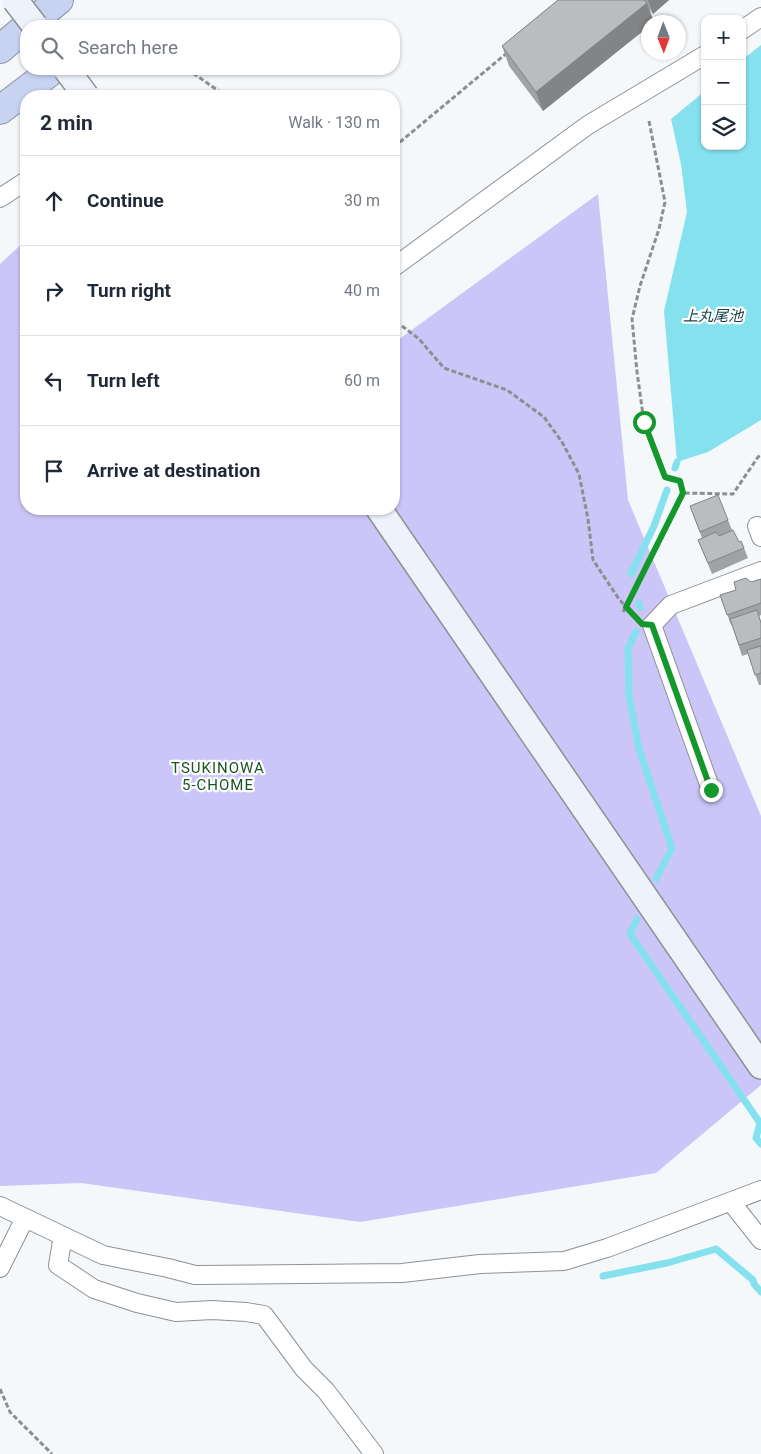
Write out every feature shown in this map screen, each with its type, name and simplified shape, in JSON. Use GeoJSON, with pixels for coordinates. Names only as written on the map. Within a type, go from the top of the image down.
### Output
{"type":"FeatureCollection","features":[{"type":"Feature","properties":{"kind":"highway"},"geometry":{"type":"LineString","coordinates":[[35,20],[59,0]]}},
{"type":"Feature","properties":{"kind":"highway"},"geometry":{"type":"LineString","coordinates":[[0,49],[20,33]]}},
{"type":"Feature","properties":{"kind":"highway"},"geometry":{"type":"LineString","coordinates":[[26,90],[46,75]]}},
{"type":"Feature","properties":{"kind":"highway"},"geometry":{"type":"LineString","coordinates":[[0,110],[20,95]]}},
{"type":"Feature","properties":{"kind":"street"},"geometry":{"type":"LineString","coordinates":[[15,0],[30,20]]}},
{"type":"Feature","properties":{"kind":"street"},"geometry":{"type":"LineString","coordinates":[[746,27],[761,17]]}},
{"type":"Feature","properties":{"kind":"street"},"geometry":{"type":"LineString","coordinates":[[400,263],[588,124],[701,56]]}},
{"type":"Feature","properties":{"kind":"street"},"geometry":{"type":"LineString","coordinates":[[70,75],[82,90]]}},
{"type":"Feature","properties":{"kind":"street"},"geometry":{"type":"LineString","coordinates":[[0,198],[20,185]]}},
{"type":"Feature","properties":{"kind":"street"},"geometry":{"type":"LineString","coordinates":[[383,515],[761,1066]]}},
{"type":"Feature","properties":{"kind":"street"},"geometry":{"type":"LineString","coordinates":[[711,790],[652,625],[671,606],[761,571]]}},
{"type":"Feature","properties":{"kind":"street"},"geometry":{"type":"LineString","coordinates":[[0,1206],[104,1255],[195,1275],[402,1273],[480,1264],[564,1261],[607,1248],[761,1190]]}},
{"type":"Feature","properties":{"kind":"street"},"geometry":{"type":"LineString","coordinates":[[730,1202],[761,1240]]}},
{"type":"Feature","properties":{"kind":"street"},"geometry":{"type":"LineString","coordinates":[[0,1268],[24,1218]]}},
{"type":"Feature","properties":{"kind":"street"},"geometry":{"type":"LineString","coordinates":[[63,1236],[58,1265],[94,1289],[137,1303],[176,1312],[212,1310],[264,1314],[304,1369],[326,1391],[374,1454]]}},
{"type":"Feature","properties":{"kind":"path"},"geometry":{"type":"LineString","coordinates":[[400,142],[510,51]]}},
{"type":"Feature","properties":{"kind":"path"},"geometry":{"type":"LineString","coordinates":[[195,75],[217,90]]}},
{"type":"Feature","properties":{"kind":"path"},"geometry":{"type":"LineString","coordinates":[[623,612],[683,493],[680,481],[665,477],[644,422],[636,363],[632,319],[640,286],[659,229],[665,202],[649,120]]}},
{"type":"Feature","properties":{"kind":"path"},"geometry":{"type":"LineString","coordinates":[[402,326],[419,339],[444,368],[507,390],[544,417],[562,442],[579,474],[588,519],[593,560],[626,607],[642,624],[652,625]]}},
{"type":"Feature","properties":{"kind":"path"},"geometry":{"type":"LineString","coordinates":[[683,493],[732,494],[761,455]]}},
{"type":"Feature","properties":{"kind":"path"},"geometry":{"type":"LineString","coordinates":[[0,1389],[10,1412],[52,1454]]}},
{"type":"Feature","properties":{"kind":"shaded area"},"geometry":{"type":"Polygon","coordinates":[[[598,194],[628,500],[761,816],[761,1085],[656,1173],[360,1222],[81,1183],[0,1186],[0,264],[20,246],[20,515],[400,515],[400,339],[598,194]]]}},
{"type":"Feature","properties":{"kind":"water","name":"上丸尾池"},"geometry":{"type":"Polygon","coordinates":[[[761,45],[761,420],[708,452],[677,462],[664,311],[687,212],[681,164],[671,119],[701,94],[701,150],[746,150],[746,57],[761,45]]]}},
{"type":"Feature","properties":{"kind":"building"},"geometry":{"type":"Polygon","coordinates":[[[558,0],[644,0],[647,3],[536,92],[502,46],[558,0]]]}},
{"type":"Feature","properties":{"kind":"building"},"geometry":{"type":"Polygon","coordinates":[[[718,495],[728,520],[700,532],[690,506],[718,495]]]}},
{"type":"Feature","properties":{"kind":"building"},"geometry":{"type":"Polygon","coordinates":[[[733,530],[744,548],[708,563],[698,540],[716,532],[719,536],[733,530]]]}},
{"type":"Feature","properties":{"kind":"building"},"geometry":{"type":"Polygon","coordinates":[[[746,578],[751,582],[761,579],[761,603],[727,615],[720,595],[736,590],[734,582],[746,578]]]}},
{"type":"Feature","properties":{"kind":"building"},"geometry":{"type":"Polygon","coordinates":[[[757,610],[761,623],[761,638],[739,645],[730,619],[757,610]]]}},
{"type":"Feature","properties":{"kind":"building"},"geometry":{"type":"Polygon","coordinates":[[[761,646],[761,673],[755,675],[747,650],[761,646]]]}},
{"type":"Feature","properties":{"kind":"waterway"},"geometry":{"type":"LineString","coordinates":[[675,468],[677,462]]}},
{"type":"Feature","properties":{"kind":"waterway"},"geometry":{"type":"LineString","coordinates":[[631,574],[654,526],[667,490]]}},
{"type":"Feature","properties":{"kind":"waterway"},"geometry":{"type":"LineString","coordinates":[[639,603],[640,607]]}},
{"type":"Feature","properties":{"kind":"waterway"},"geometry":{"type":"LineString","coordinates":[[636,632],[628,648],[629,695],[639,749],[672,848],[656,879]]}},
{"type":"Feature","properties":{"kind":"waterway"},"geometry":{"type":"LineString","coordinates":[[637,919],[630,934],[760,1123],[756,1138],[761,1144]]}},
{"type":"Feature","properties":{"kind":"waterway"},"geometry":{"type":"LineString","coordinates":[[603,1276],[667,1263],[716,1249],[753,1280],[761,1292]]}},
{"type":"Feature","properties":{"kind":"district","name":"TSUKINOWA 5-CHOME"},"geometry":{"type":"Point","coordinates":[218,776]}},
{"type":"Feature","properties":{"kind":"route"},"geometry":{"type":"LineString","coordinates":[[644,422],[665,477],[680,481],[683,493],[626,607],[642,624],[652,625],[711,790]]}}]}
